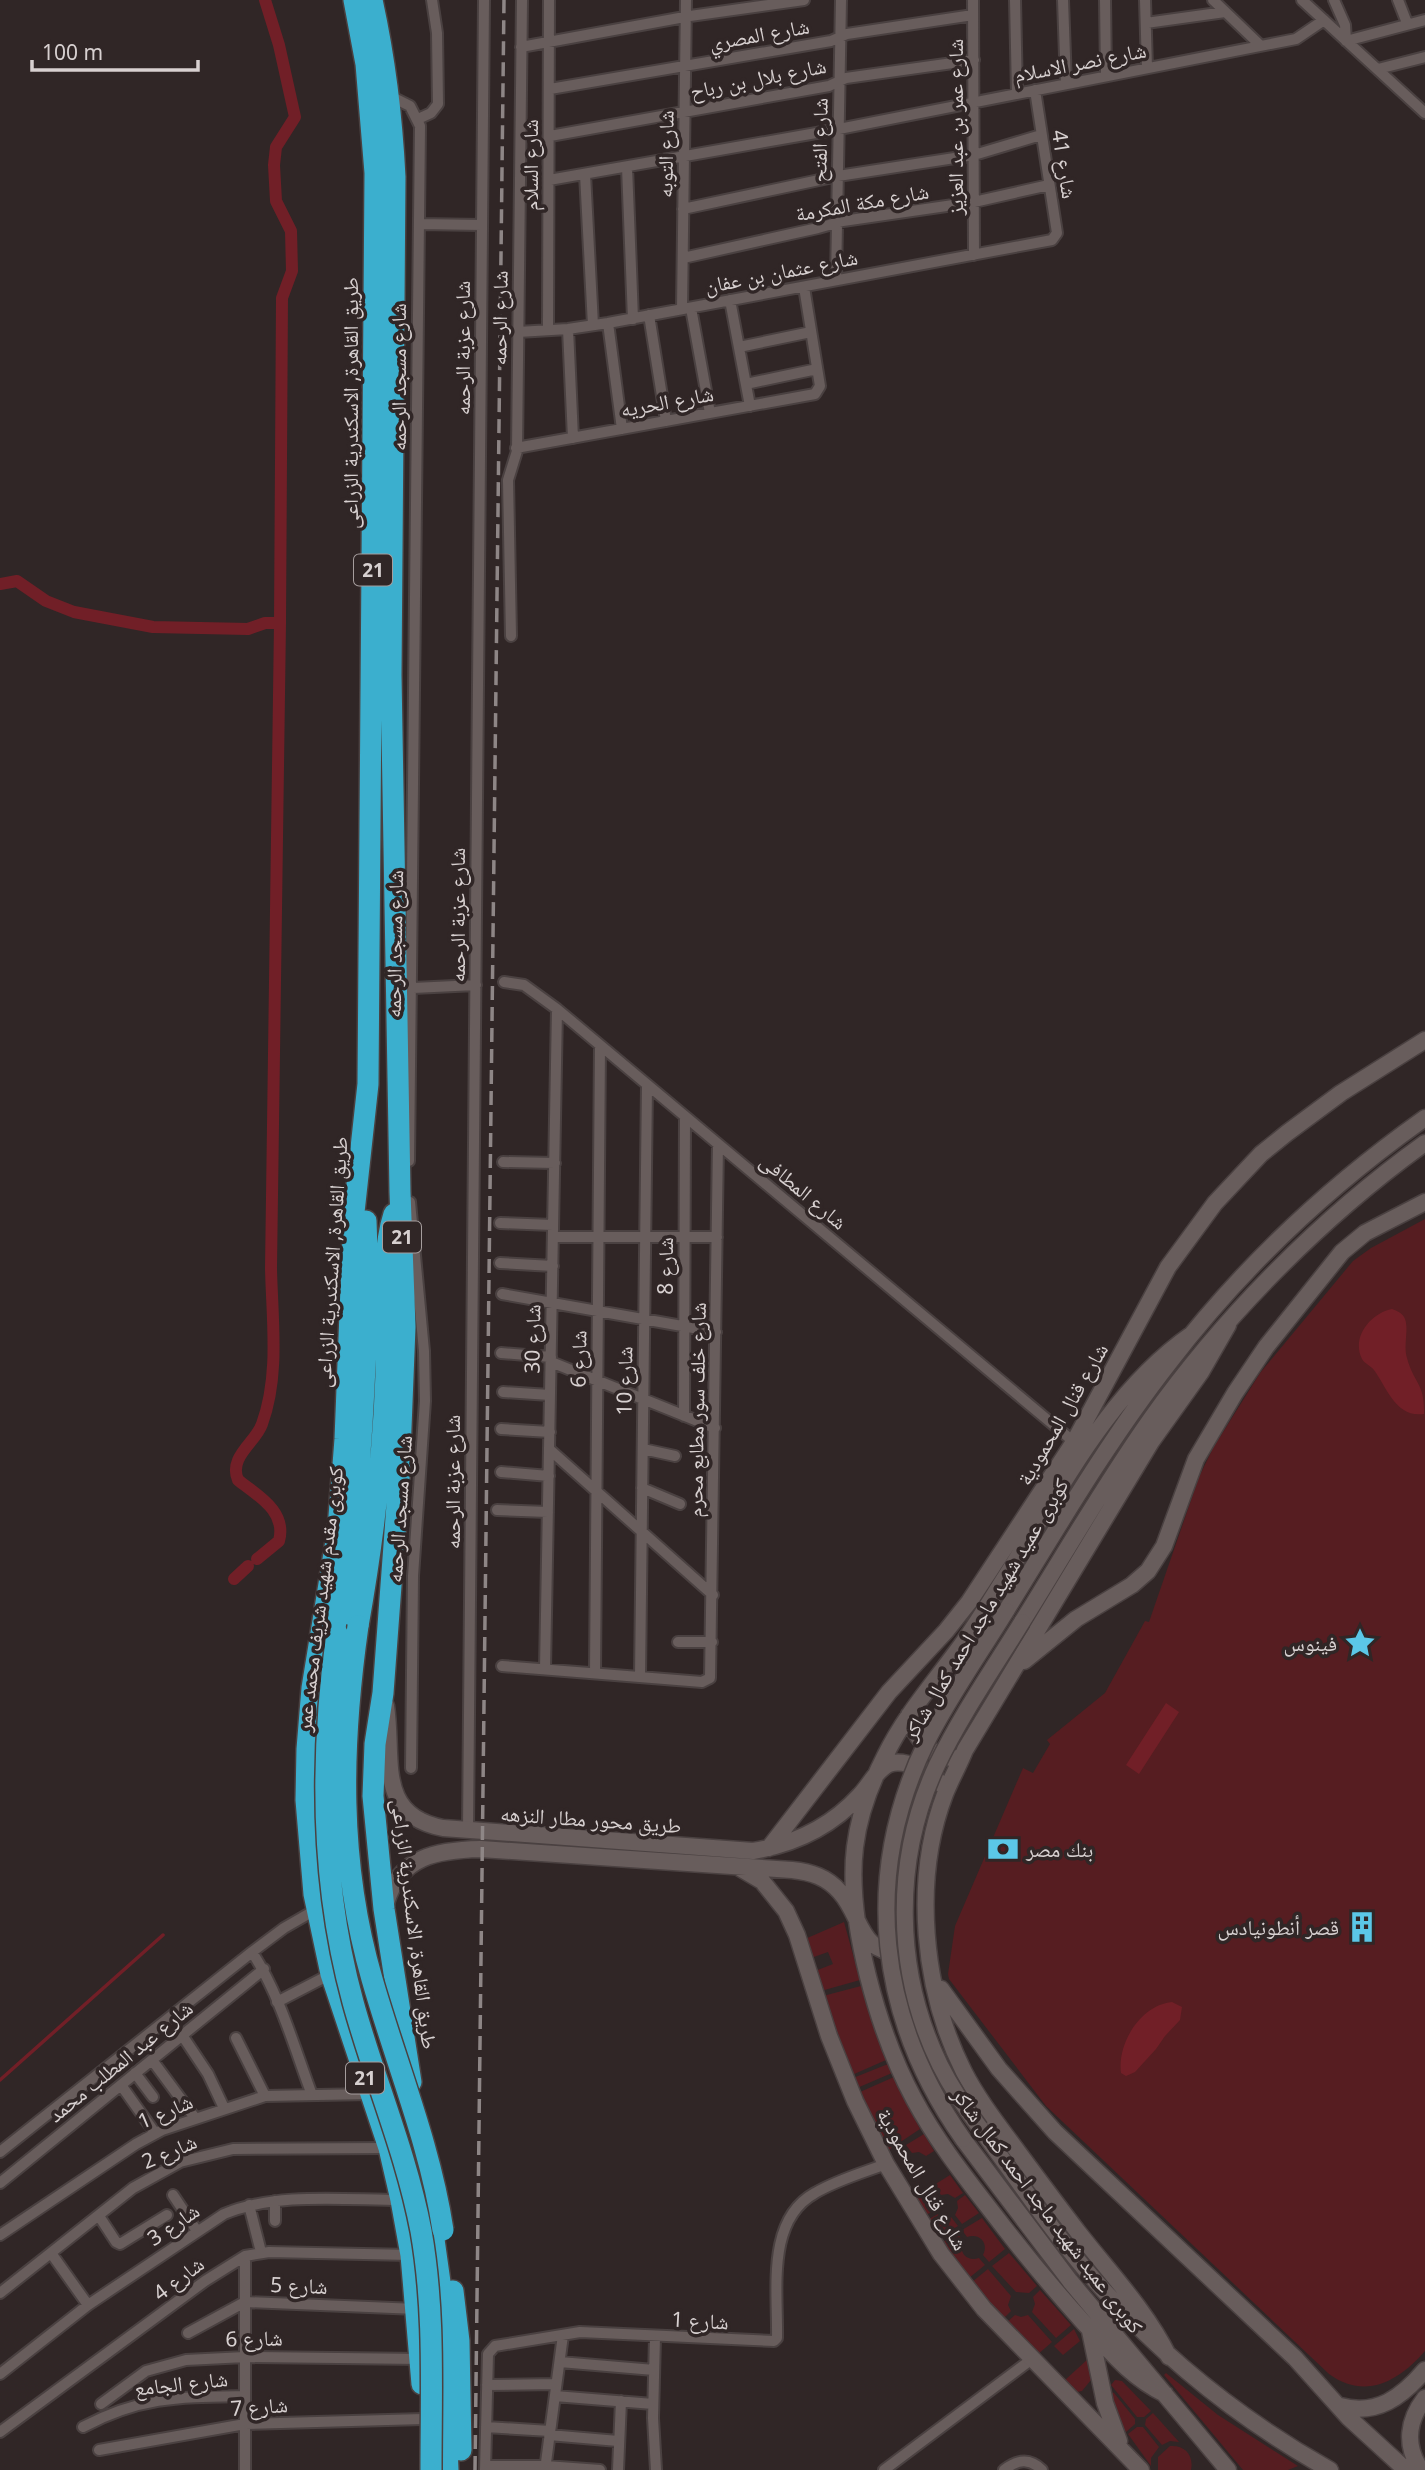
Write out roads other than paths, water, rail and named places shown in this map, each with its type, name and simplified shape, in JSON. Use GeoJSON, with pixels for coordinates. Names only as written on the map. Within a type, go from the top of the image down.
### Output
{"type":"FeatureCollection","features":[{"type":"Feature","properties":{"kind":"highway","name":"طريق القاهرة, الاسكندرية الزراعى"},"geometry":{"type":"LineString","coordinates":[[354,0],[366,64],[376,186],[368,1084],[354,1213],[345,1439],[338,1529],[312,1688],[306,1800],[314,1894],[331,1974],[389,2148],[411,2255],[421,2359],[422,2470]]}},
{"type":"Feature","properties":{"kind":"highway","name":"طريق القاهرة, الاسكندرية الزراعى"},"geometry":{"type":"LineString","coordinates":[[372,0],[388,95],[394,177],[391,675],[400,1192],[405,1327],[399,1478],[383,1693],[375,1744],[373,1796],[394,1985],[409,2065],[440,2282],[448,2470]]}},
{"type":"Feature","properties":{"kind":"highway","name":"كوبرى مقدم شهيد شريف محمد عمر"},"geometry":{"type":"LineString","coordinates":[[363,1142],[368,1272],[362,1452],[353,1537],[328,1706],[325,1779],[332,1892],[352,2000],[403,2157],[421,2231],[430,2320],[432,2470]]}},
{"type":"Feature","properties":{"kind":"highway","name":"كوبرى مقدم شهيد شريف محمد عمر"},"geometry":{"type":"LineString","coordinates":[[400,1192],[387,1244],[387,1363],[383,1441],[372,1540],[348,1695],[345,1765],[351,1871],[372,1978],[429,2160],[455,2297],[459,2341],[461,2470]]}},
{"type":"Feature","properties":{"kind":"highway"},"geometry":{"type":"LineString","coordinates":[[312,1688],[327,1671],[350,1665],[371,1674],[383,1693]]}},
{"type":"Feature","properties":{"kind":"highway"},"geometry":{"type":"LineString","coordinates":[[338,1996],[358,2006],[369,2005],[380,2001],[394,1985]]}},
{"type":"Feature","properties":{"kind":"main road","name":"شارع قنال المحمودية"},"geometry":{"type":"LineString","coordinates":[[769,1848],[889,1692],[963,1610],[1074,1442],[1157,1285],[1215,1203],[1261,1154],[1296,1126],[1341,1093],[1425,1040]]}},
{"type":"Feature","properties":{"kind":"main road"},"geometry":{"type":"LineString","coordinates":[[1165,2394],[1124,2368],[1012,2238],[930,2126],[901,2072],[870,1986],[860,1929],[854,1887],[854,1850],[861,1814],[875,1777],[909,1715],[968,1636],[1109,1417],[1151,1366],[1192,1334],[1242,1278],[1310,1212],[1372,1158],[1425,1118]]}},
{"type":"Feature","properties":{"kind":"main road"},"geometry":{"type":"LineString","coordinates":[[1330,2470],[1256,2424],[1169,2357],[1142,2310],[1072,2223],[976,2093],[948,2034],[933,1975],[927,1938],[928,1871],[931,1845],[945,1793],[965,1750],[1151,1442],[1211,1357],[1228,1325],[1316,1233],[1425,1143]]}},
{"type":"Feature","properties":{"kind":"main road"},"geometry":{"type":"LineString","coordinates":[[1009,1674],[1059,1632],[1148,1572],[1164,1546],[1196,1459],[1235,1393],[1266,1348],[1342,1252],[1366,1233],[1425,1202]]}},
{"type":"Feature","properties":{"kind":"main road","name":"كوبرى عميد شهيد ماجد احمد كمال شاكر"},"geometry":{"type":"LineString","coordinates":[[1169,2357],[1081,2265],[979,2128],[940,2066],[922,2021],[910,1975],[906,1946],[906,1879],[920,1809],[937,1765],[960,1723],[1129,1450],[1175,1387],[1228,1325]]}},
{"type":"Feature","properties":{"kind":"main road","name":"كوبرى عميد شهيد ماجد احمد كمال شاكر"},"geometry":{"type":"LineString","coordinates":[[1192,1334],[1146,1393],[1104,1454],[941,1715],[915,1769],[898,1820],[886,1891],[889,1963],[902,2021],[930,2088],[963,2139],[1070,2281],[1227,2470]]}},
{"type":"Feature","properties":{"kind":"main road","name":"طريق محور مطار النزهه"},"geometry":{"type":"LineString","coordinates":[[383,1693],[391,1783],[398,1802],[408,1814],[423,1823],[443,1828],[736,1851],[769,1848],[800,1838],[829,1823],[862,1794],[875,1777]]}},
{"type":"Feature","properties":{"kind":"main road"},"geometry":{"type":"LineString","coordinates":[[909,1715],[916,1737],[944,1756],[955,1758],[965,1750]]}},
{"type":"Feature","properties":{"kind":"main road"},"geometry":{"type":"LineString","coordinates":[[875,1777],[887,1765],[904,1763],[936,1779],[945,1793]]}},
{"type":"Feature","properties":{"kind":"main road","name":"طريق محور مطار النزهه"},"geometry":{"type":"LineString","coordinates":[[384,1909],[390,1888],[404,1871],[422,1858],[444,1851],[481,1849],[792,1870],[822,1878],[846,1898],[860,1929]]}},
{"type":"Feature","properties":{"kind":"main road","name":"شارع قنال المحمودية"},"geometry":{"type":"LineString","coordinates":[[740,1868],[762,1881],[786,1911],[797,1935],[837,2057],[886,2164],[922,2225],[962,2282],[1032,2359],[1141,2470]]}},
{"type":"Feature","properties":{"kind":"main road"},"geometry":{"type":"LineString","coordinates":[[860,1929],[876,1946],[891,1953],[908,1952],[927,1938]]}},
{"type":"Feature","properties":{"kind":"main road"},"geometry":{"type":"LineString","coordinates":[[870,1986],[875,1975],[887,1969],[913,1966],[933,1975],[958,2015],[1033,2109],[1295,2358],[1384,2452],[1406,2470]]}},
{"type":"Feature","properties":{"kind":"main road"},"geometry":{"type":"LineString","coordinates":[[1090,2329],[1109,2417],[1129,2456]]}},
{"type":"Feature","properties":{"kind":"main road"},"geometry":{"type":"LineString","coordinates":[[1340,2406],[1354,2410],[1383,2406],[1404,2392],[1425,2370]]}},
{"type":"Feature","properties":{"kind":"main road"},"geometry":{"type":"LineString","coordinates":[[1420,2470],[1410,2446],[1409,2432],[1412,2418],[1425,2398]]}},
{"type":"Feature","properties":{"kind":"street"},"geometry":{"type":"LineString","coordinates":[[388,95],[405,102],[418,119],[431,113],[438,104],[436,17],[432,0]]}},
{"type":"Feature","properties":{"kind":"street","name":"شارع عزبة الرحمه"},"geometry":{"type":"LineString","coordinates":[[468,1830],[484,0]]}},
{"type":"Feature","properties":{"kind":"street","name":"شارع الرحمه"},"geometry":{"type":"LineString","coordinates":[[511,636],[508,480],[516,448],[522,0]]}},
{"type":"Feature","properties":{"kind":"street","name":"شارع السلام"},"geometry":{"type":"LineString","coordinates":[[548,330],[550,0]]}},
{"type":"Feature","properties":{"kind":"street","name":"شارع التوبه"},"geometry":{"type":"LineString","coordinates":[[685,0],[683,258],[687,308],[710,413]]}},
{"type":"Feature","properties":{"kind":"street"},"geometry":{"type":"LineString","coordinates":[[521,47],[740,5],[804,0]]}},
{"type":"Feature","properties":{"kind":"street","name":"شارع الفتح"},"geometry":{"type":"LineString","coordinates":[[836,280],[841,0]]}},
{"type":"Feature","properties":{"kind":"street","name":"شارع عمر بن عبد العزيز"},"geometry":{"type":"LineString","coordinates":[[973,0],[974,255]]}},
{"type":"Feature","properties":{"kind":"street"},"geometry":{"type":"LineString","coordinates":[[1015,0],[1017,94]]}},
{"type":"Feature","properties":{"kind":"street"},"geometry":{"type":"LineString","coordinates":[[1063,0],[1066,84]]}},
{"type":"Feature","properties":{"kind":"street"},"geometry":{"type":"LineString","coordinates":[[1105,0],[1106,76]]}},
{"type":"Feature","properties":{"kind":"street"},"geometry":{"type":"LineString","coordinates":[[1145,0],[1147,68]]}},
{"type":"Feature","properties":{"kind":"street"},"geometry":{"type":"LineString","coordinates":[[1213,0],[1260,46]]}},
{"type":"Feature","properties":{"kind":"street"},"geometry":{"type":"LineString","coordinates":[[1301,0],[1423,108]]}},
{"type":"Feature","properties":{"kind":"street"},"geometry":{"type":"LineString","coordinates":[[1334,0],[1345,25],[1346,41]]}},
{"type":"Feature","properties":{"kind":"street"},"geometry":{"type":"LineString","coordinates":[[1398,0],[1407,23]]}},
{"type":"Feature","properties":{"kind":"street"},"geometry":{"type":"LineString","coordinates":[[1146,23],[1225,12]]}},
{"type":"Feature","properties":{"kind":"street","name":"شارع المصري"},"geometry":{"type":"LineString","coordinates":[[550,89],[831,41],[847,34],[973,15]]}},
{"type":"Feature","properties":{"kind":"street","name":"شارع نصر الاسلام"},"geometry":{"type":"LineString","coordinates":[[549,180],[839,129],[1299,38],[1324,20]]}},
{"type":"Feature","properties":{"kind":"street"},"geometry":{"type":"LineString","coordinates":[[1346,41],[1425,20]]}},
{"type":"Feature","properties":{"kind":"street"},"geometry":{"type":"LineString","coordinates":[[1378,69],[1425,57]]}},
{"type":"Feature","properties":{"kind":"street","name":"شارع بلال بن رباح"},"geometry":{"type":"LineString","coordinates":[[550,136],[829,86],[840,80],[974,60]]}},
{"type":"Feature","properties":{"kind":"street","name":"شارع 41"},"geometry":{"type":"LineString","coordinates":[[1034,90],[1057,233],[1050,241]]}},
{"type":"Feature","properties":{"kind":"street","name":"شارع مسجد الرحمه"},"geometry":{"type":"LineString","coordinates":[[411,1768],[413,1576],[425,1401],[424,1351],[409,1193],[413,988],[418,119]]}},
{"type":"Feature","properties":{"kind":"street"},"geometry":{"type":"LineString","coordinates":[[683,209],[838,176],[974,155],[1041,135]]}},
{"type":"Feature","properties":{"kind":"street"},"geometry":{"type":"LineString","coordinates":[[627,167],[633,318]]}},
{"type":"Feature","properties":{"kind":"street"},"geometry":{"type":"LineString","coordinates":[[585,174],[593,325]]}},
{"type":"Feature","properties":{"kind":"street","name":"شارع مكة المكرمة"},"geometry":{"type":"LineString","coordinates":[[683,258],[837,222],[974,202],[1049,185]]}},
{"type":"Feature","properties":{"kind":"street"},"geometry":{"type":"LineString","coordinates":[[419,224],[482,225]]}},
{"type":"Feature","properties":{"kind":"street","name":"شارع عثمان بن عفان"},"geometry":{"type":"LineString","coordinates":[[518,332],[568,329],[649,316],[1050,241]]}},
{"type":"Feature","properties":{"kind":"street"},"geometry":{"type":"LineString","coordinates":[[746,384],[817,369],[804,286]]}},
{"type":"Feature","properties":{"kind":"street"},"geometry":{"type":"LineString","coordinates":[[730,300],[750,405]]}},
{"type":"Feature","properties":{"kind":"street"},"geometry":{"type":"LineString","coordinates":[[649,316],[666,421]]}},
{"type":"Feature","properties":{"kind":"street"},"geometry":{"type":"LineString","coordinates":[[608,323],[622,429]]}},
{"type":"Feature","properties":{"kind":"street"},"geometry":{"type":"LineString","coordinates":[[568,329],[573,438]]}},
{"type":"Feature","properties":{"kind":"street"},"geometry":{"type":"LineString","coordinates":[[739,346],[811,332]]}},
{"type":"Feature","properties":{"kind":"street","name":"شارع الحريه"},"geometry":{"type":"LineString","coordinates":[[516,448],[817,393],[820,386],[817,369]]}},
{"type":"Feature","properties":{"kind":"street","name":"شارع المطافى"},"geometry":{"type":"LineString","coordinates":[[504,982],[524,985],[557,1009],[1074,1442]]}},
{"type":"Feature","properties":{"kind":"street"},"geometry":{"type":"LineString","coordinates":[[413,988],[476,985]]}},
{"type":"Feature","properties":{"kind":"street","name":"شارع 30"},"geometry":{"type":"LineString","coordinates":[[545,1669],[557,1009]]}},
{"type":"Feature","properties":{"kind":"street","name":"شارع 6"},"geometry":{"type":"LineString","coordinates":[[595,1673],[600,1045]]}},
{"type":"Feature","properties":{"kind":"street","name":"شارع 10"},"geometry":{"type":"LineString","coordinates":[[640,1677],[647,1085]]}},
{"type":"Feature","properties":{"kind":"street","name":"شارع 8"},"geometry":{"type":"LineString","coordinates":[[684,1416],[685,1116]]}},
{"type":"Feature","properties":{"kind":"street","name":"شارع خلف سور مطابع محرم"},"geometry":{"type":"LineString","coordinates":[[640,1677],[705,1682],[711,1675],[718,1144]]}},
{"type":"Feature","properties":{"kind":"street"},"geometry":{"type":"LineString","coordinates":[[503,1162],[555,1163]]}},
{"type":"Feature","properties":{"kind":"street"},"geometry":{"type":"LineString","coordinates":[[499,1223],[553,1225]]}},
{"type":"Feature","properties":{"kind":"street"},"geometry":{"type":"LineString","coordinates":[[553,1237],[717,1237]]}},
{"type":"Feature","properties":{"kind":"street"},"geometry":{"type":"LineString","coordinates":[[500,1263],[553,1266]]}},
{"type":"Feature","properties":{"kind":"street"},"geometry":{"type":"LineString","coordinates":[[502,1294],[716,1332]]}},
{"type":"Feature","properties":{"kind":"street"},"geometry":{"type":"LineString","coordinates":[[500,1353],[551,1359],[597,1381],[715,1428]]}},
{"type":"Feature","properties":{"kind":"street"},"geometry":{"type":"LineString","coordinates":[[503,1392],[550,1395]]}},
{"type":"Feature","properties":{"kind":"street"},"geometry":{"type":"LineString","coordinates":[[500,1429],[550,1432]]}},
{"type":"Feature","properties":{"kind":"street"},"geometry":{"type":"LineString","coordinates":[[549,1449],[713,1595]]}},
{"type":"Feature","properties":{"kind":"street"},"geometry":{"type":"LineString","coordinates":[[643,1449],[675,1456]]}},
{"type":"Feature","properties":{"kind":"street"},"geometry":{"type":"LineString","coordinates":[[501,1472],[549,1476]]}},
{"type":"Feature","properties":{"kind":"street"},"geometry":{"type":"LineString","coordinates":[[642,1488],[680,1504]]}},
{"type":"Feature","properties":{"kind":"street"},"geometry":{"type":"LineString","coordinates":[[497,1510],[548,1512]]}},
{"type":"Feature","properties":{"kind":"street"},"geometry":{"type":"LineString","coordinates":[[678,1642],[712,1643]]}},
{"type":"Feature","properties":{"kind":"street"},"geometry":{"type":"LineString","coordinates":[[502,1665],[640,1677]]}},
{"type":"Feature","properties":{"kind":"street"},"geometry":{"type":"LineString","coordinates":[[0,2152],[252,1952],[284,1928],[317,1909]]}},
{"type":"Feature","properties":{"kind":"street"},"geometry":{"type":"LineString","coordinates":[[252,1952],[264,1969],[312,2095]]}},
{"type":"Feature","properties":{"kind":"street","name":"شارع عبد المطلب محمد"},"geometry":{"type":"LineString","coordinates":[[0,2183],[264,1969]]}},
{"type":"Feature","properties":{"kind":"street"},"geometry":{"type":"LineString","coordinates":[[277,2002],[331,1974]]}},
{"type":"Feature","properties":{"kind":"street"},"geometry":{"type":"LineString","coordinates":[[182,2035],[208,2074],[225,2108]]}},
{"type":"Feature","properties":{"kind":"street"},"geometry":{"type":"LineString","coordinates":[[236,2038],[265,2096]]}},
{"type":"Feature","properties":{"kind":"street"},"geometry":{"type":"LineString","coordinates":[[152,2060],[195,2118]]}},
{"type":"Feature","properties":{"kind":"street"},"geometry":{"type":"LineString","coordinates":[[135,2073],[153,2097]]}},
{"type":"Feature","properties":{"kind":"street"},"geometry":{"type":"LineString","coordinates":[[121,2085],[155,2133]]}},
{"type":"Feature","properties":{"kind":"street","name":"شارع 1"},"geometry":{"type":"LineString","coordinates":[[2,2231],[155,2133],[195,2118],[265,2096],[370,2094]]}},
{"type":"Feature","properties":{"kind":"street","name":"شارع 2"},"geometry":{"type":"LineString","coordinates":[[0,2292],[133,2188],[167,2168],[203,2155],[233,2149],[389,2148]]}},
{"type":"Feature","properties":{"kind":"street","name":"شارع 1"},"geometry":{"type":"LineString","coordinates":[[487,2385],[488,2354],[495,2346],[580,2332],[770,2342],[777,2338],[779,2245],[791,2215],[815,2193],[886,2164]]}},
{"type":"Feature","properties":{"kind":"street"},"geometry":{"type":"LineString","coordinates":[[173,2196],[197,2231]]}},
{"type":"Feature","properties":{"kind":"street","name":"شارع 3"},"geometry":{"type":"LineString","coordinates":[[0,2374],[88,2305],[224,2214],[249,2205],[275,2201],[401,2200]]}},
{"type":"Feature","properties":{"kind":"street"},"geometry":{"type":"LineString","coordinates":[[275,2201],[275,2221]]}},
{"type":"Feature","properties":{"kind":"street"},"geometry":{"type":"LineString","coordinates":[[249,2205],[261,2252]]}},
{"type":"Feature","properties":{"kind":"street"},"geometry":{"type":"LineString","coordinates":[[99,2216],[120,2244],[167,2215]]}},
{"type":"Feature","properties":{"kind":"street","name":"شارع 4"},"geometry":{"type":"LineString","coordinates":[[0,2432],[205,2281],[244,2256],[261,2252],[411,2255]]}},
{"type":"Feature","properties":{"kind":"street"},"geometry":{"type":"LineString","coordinates":[[51,2253],[88,2305]]}},
{"type":"Feature","properties":{"kind":"street"},"geometry":{"type":"LineString","coordinates":[[244,2256],[245,2470]]}},
{"type":"Feature","properties":{"kind":"street","name":"شارع 5"},"geometry":{"type":"LineString","coordinates":[[188,2333],[245,2302],[417,2309]]}},
{"type":"Feature","properties":{"kind":"street"},"geometry":{"type":"LineString","coordinates":[[545,2468],[563,2335]]}},
{"type":"Feature","properties":{"kind":"street"},"geometry":{"type":"LineString","coordinates":[[655,2337],[653,2404],[656,2470]]}},
{"type":"Feature","properties":{"kind":"street","name":"شارع 6"},"geometry":{"type":"LineString","coordinates":[[101,2404],[146,2371],[186,2360],[245,2357],[421,2359]]}},
{"type":"Feature","properties":{"kind":"street"},"geometry":{"type":"LineString","coordinates":[[884,2470],[1032,2359]]}},
{"type":"Feature","properties":{"kind":"street"},"geometry":{"type":"LineString","coordinates":[[559,2362],[654,2370]]}},
{"type":"Feature","properties":{"kind":"street"},"geometry":{"type":"LineString","coordinates":[[556,2384],[487,2385],[486,2468],[600,2470]]}},
{"type":"Feature","properties":{"kind":"street","name":"شارع الجامع"},"geometry":{"type":"LineString","coordinates":[[83,2427],[119,2410],[145,2402],[245,2396]]}},
{"type":"Feature","properties":{"kind":"street"},"geometry":{"type":"LineString","coordinates":[[555,2396],[653,2404]]}},
{"type":"Feature","properties":{"kind":"street"},"geometry":{"type":"LineString","coordinates":[[618,2470],[621,2401]]}},
{"type":"Feature","properties":{"kind":"street","name":"شارع 7"},"geometry":{"type":"LineString","coordinates":[[99,2450],[245,2424],[423,2419]]}},
{"type":"Feature","properties":{"kind":"street"},"geometry":{"type":"LineString","coordinates":[[486,2427],[618,2441]]}},
{"type":"Feature","properties":{"kind":"street"},"geometry":{"type":"LineString","coordinates":[[1004,2470],[1028,2461],[1042,2470]]}},
{"type":"Feature","properties":{"kind":"waterway"},"geometry":{"type":"LineString","coordinates":[[257,1559],[279,1541],[279,1521],[269,1505],[238,1480],[236,1472],[240,1457],[262,1424],[268,1405],[273,1367],[271,1268],[282,298],[292,271],[291,231],[276,201],[274,165],[276,147],[295,117],[279,45],[265,0]]}},
{"type":"Feature","properties":{"kind":"waterway"},"geometry":{"type":"LineString","coordinates":[[0,584],[17,581],[46,601],[74,612],[153,627],[248,629],[265,623],[280,623]]}},
{"type":"Feature","properties":{"kind":"waterway"},"geometry":{"type":"LineString","coordinates":[[234,1579],[248,1566]]}},
{"type":"Feature","properties":{"kind":"waterway"},"geometry":{"type":"LineString","coordinates":[[0,2080],[163,1935]]}},
{"type":"Feature","properties":{"kind":"railway"},"geometry":{"type":"LineString","coordinates":[[475,2470],[504,0]]}},
{"type":"Feature","properties":{"kind":"place","name":"فينوس"},"geometry":{"type":"Point","coordinates":[1360,1643]}},
{"type":"Feature","properties":{"kind":"place","name":"بنك مصر"},"geometry":{"type":"Point","coordinates":[1003,1849]}},
{"type":"Feature","properties":{"kind":"place","name":"قصر أنطونيادس"},"geometry":{"type":"Point","coordinates":[1362,1927]}}]}
